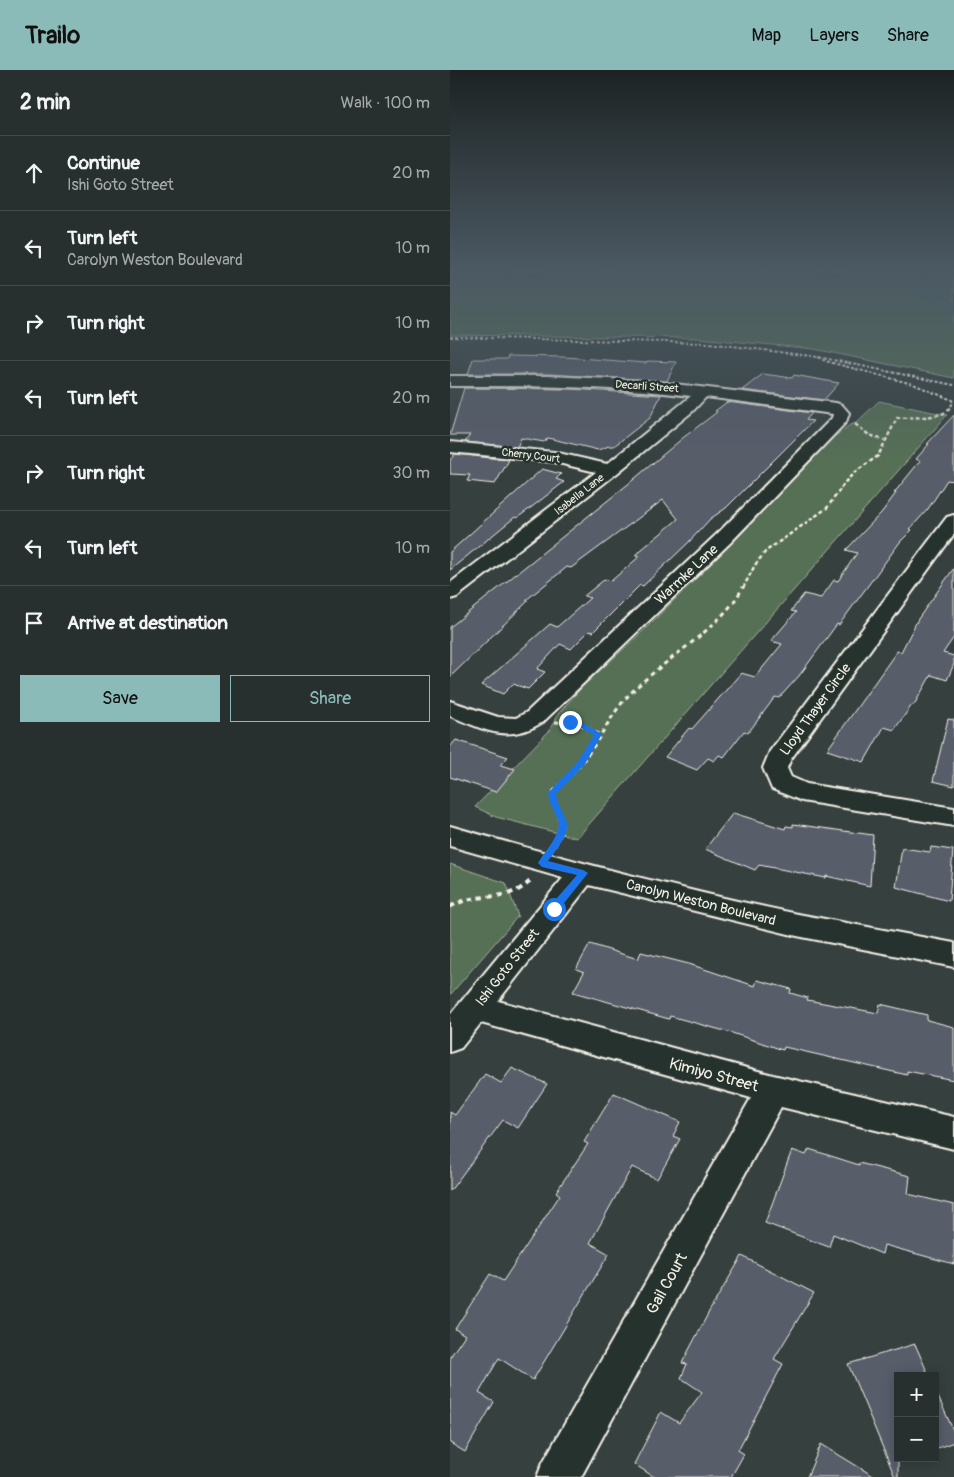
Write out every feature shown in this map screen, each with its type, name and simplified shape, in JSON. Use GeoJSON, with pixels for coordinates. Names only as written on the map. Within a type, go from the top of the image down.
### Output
{"type":"FeatureCollection","features":[{"type":"Feature","properties":{"kind":"street","name":"Decarli Street"},"geometry":{"type":"LineString","coordinates":[[450,380],[591,382],[704,391],[836,408],[841,416]]}},
{"type":"Feature","properties":{"kind":"street","name":"Isabella Lane"},"geometry":{"type":"LineString","coordinates":[[450,594],[688,408],[704,391]]}},
{"type":"Feature","properties":{"kind":"street","name":"Warmke Lane"},"geometry":{"type":"LineString","coordinates":[[528,722],[724,538],[841,416]]}},
{"type":"Feature","properties":{"kind":"street","name":"Cherry Court"},"geometry":{"type":"LineString","coordinates":[[450,447],[554,457],[610,470]]}},
{"type":"Feature","properties":{"kind":"street","name":"Lloyd Thayer Circle"},"geometry":{"type":"LineString","coordinates":[[954,521],[779,757],[776,768],[781,782],[802,792],[954,817]]}},
{"type":"Feature","properties":{"kind":"street"},"geometry":{"type":"LineString","coordinates":[[450,708],[494,725],[528,722]]}},
{"type":"Feature","properties":{"kind":"street","name":"Carolyn Weston Boulevard"},"geometry":{"type":"LineString","coordinates":[[450,836],[542,863],[797,925],[954,955]]}},
{"type":"Feature","properties":{"kind":"street","name":"Ishi Goto Street"},"geometry":{"type":"LineString","coordinates":[[450,1038],[583,873]]}},
{"type":"Feature","properties":{"kind":"street","name":"Kimiyo Street"},"geometry":{"type":"LineString","coordinates":[[475,1008],[774,1090],[954,1134]]}},
{"type":"Feature","properties":{"kind":"street","name":"Gail Court"},"geometry":{"type":"LineString","coordinates":[[558,1477],[774,1090]]}},
{"type":"Feature","properties":{"kind":"path"},"geometry":{"type":"LineString","coordinates":[[450,337],[709,343],[818,357],[954,385]]}},
{"type":"Feature","properties":{"kind":"path"},"geometry":{"type":"LineString","coordinates":[[450,907],[454,903],[473,898],[510,895],[527,888],[563,830],[563,822],[554,805],[552,793],[582,762],[613,713],[629,695],[735,604],[755,565],[766,552],[827,508],[846,481],[878,456],[884,440],[897,418],[939,415],[947,412],[953,403],[952,400],[913,384],[825,361],[818,357]]}},
{"type":"Feature","properties":{"kind":"path"},"geometry":{"type":"LineString","coordinates":[[841,416],[854,422],[862,431],[884,440]]}},
{"type":"Feature","properties":{"kind":"path"},"geometry":{"type":"LineString","coordinates":[[528,722],[578,723],[598,734]]}},
{"type":"Feature","properties":{"kind":"green space"},"geometry":{"type":"Polygon","coordinates":[[[505,336],[954,336],[954,378],[814,349],[698,338],[505,336]]]}},
{"type":"Feature","properties":{"kind":"green space"},"geometry":{"type":"Polygon","coordinates":[[[879,401],[947,415],[577,838],[496,817],[475,807],[549,731],[558,714],[583,686],[642,632],[735,540],[835,436],[856,423],[879,401]]]}},
{"type":"Feature","properties":{"kind":"green space"},"geometry":{"type":"Polygon","coordinates":[[[450,864],[506,883],[518,916],[450,995],[450,864]]]}},
{"type":"Feature","properties":{"kind":"building"},"geometry":{"type":"Polygon","coordinates":[[[508,356],[565,357],[646,363],[647,361],[676,362],[667,381],[549,374],[468,374],[473,359],[507,359],[508,356]]]}},
{"type":"Feature","properties":{"kind":"building"},"geometry":{"type":"Polygon","coordinates":[[[763,374],[792,378],[794,375],[839,383],[824,400],[742,390],[763,374]]]}},
{"type":"Feature","properties":{"kind":"building"},"geometry":{"type":"Polygon","coordinates":[[[464,388],[570,389],[661,395],[650,418],[614,446],[598,450],[548,438],[544,442],[521,438],[517,447],[465,442],[470,435],[450,435],[464,388]]]}},
{"type":"Feature","properties":{"kind":"building"},"geometry":{"type":"Polygon","coordinates":[[[727,402],[812,413],[806,420],[813,421],[726,508],[710,519],[688,543],[643,586],[640,585],[593,632],[589,631],[571,649],[560,644],[537,669],[545,672],[528,689],[513,684],[503,694],[481,685],[550,624],[557,627],[590,598],[584,596],[605,579],[611,581],[640,556],[635,555],[678,519],[663,500],[571,568],[567,567],[526,600],[528,601],[450,677],[450,627],[727,402]]]}},
{"type":"Feature","properties":{"kind":"building"},"geometry":{"type":"Polygon","coordinates":[[[954,415],[954,481],[947,480],[928,509],[910,529],[912,530],[900,542],[799,676],[779,698],[775,697],[748,733],[744,731],[724,757],[719,755],[714,761],[708,758],[697,770],[665,757],[689,728],[692,729],[741,673],[755,677],[782,644],[771,641],[796,612],[791,611],[804,594],[821,598],[834,580],[838,581],[857,553],[846,550],[882,512],[896,493],[894,493],[920,461],[916,459],[929,444],[927,444],[954,415]]]}},
{"type":"Feature","properties":{"kind":"building"},"geometry":{"type":"Polygon","coordinates":[[[455,454],[509,460],[495,484],[467,481],[470,475],[450,474],[450,460],[455,454]]]}},
{"type":"Feature","properties":{"kind":"building"},"geometry":{"type":"Polygon","coordinates":[[[542,469],[561,474],[556,479],[564,482],[517,518],[515,517],[450,570],[450,552],[542,469]]]}},
{"type":"Feature","properties":{"kind":"building"},"geometry":{"type":"Polygon","coordinates":[[[954,568],[954,637],[943,653],[954,656],[954,664],[947,680],[931,675],[914,705],[912,705],[894,730],[884,727],[864,762],[827,750],[897,651],[901,652],[918,619],[954,568]]]}},
{"type":"Feature","properties":{"kind":"building"},"geometry":{"type":"Polygon","coordinates":[[[948,719],[954,720],[954,786],[933,781],[948,719]]]}},
{"type":"Feature","properties":{"kind":"building"},"geometry":{"type":"Polygon","coordinates":[[[456,740],[508,757],[500,765],[515,769],[496,792],[450,777],[450,747],[456,740]]]}},
{"type":"Feature","properties":{"kind":"building"},"geometry":{"type":"Polygon","coordinates":[[[733,813],[785,829],[786,826],[793,827],[793,824],[873,835],[870,886],[826,876],[826,878],[759,865],[755,870],[705,849],[733,813]]]}},
{"type":"Feature","properties":{"kind":"building"},"geometry":{"type":"Polygon","coordinates":[[[931,847],[953,850],[949,901],[896,887],[902,848],[930,852],[931,847]]]}},
{"type":"Feature","properties":{"kind":"building"},"geometry":{"type":"Polygon","coordinates":[[[590,944],[638,959],[641,952],[689,964],[755,986],[757,980],[791,989],[790,993],[808,998],[807,1000],[878,1013],[880,1004],[927,1015],[927,1020],[954,1027],[954,1080],[907,1071],[907,1075],[784,1047],[783,1050],[732,1033],[670,1016],[669,1019],[573,992],[584,972],[576,969],[590,944]]]}},
{"type":"Feature","properties":{"kind":"building"},"geometry":{"type":"Polygon","coordinates":[[[512,1068],[547,1084],[518,1128],[503,1120],[450,1191],[450,1112],[455,1115],[485,1074],[501,1083],[512,1068]]]}},
{"type":"Feature","properties":{"kind":"building"},"geometry":{"type":"Polygon","coordinates":[[[614,1093],[680,1122],[673,1136],[680,1139],[657,1179],[632,1167],[590,1243],[609,1254],[533,1380],[499,1358],[479,1393],[494,1402],[465,1452],[450,1443],[450,1357],[465,1335],[455,1329],[490,1274],[503,1281],[560,1195],[556,1192],[588,1144],[584,1142],[614,1093]]]}},
{"type":"Feature","properties":{"kind":"building"},"geometry":{"type":"Polygon","coordinates":[[[809,1149],[859,1165],[859,1163],[910,1176],[908,1194],[954,1205],[954,1264],[884,1245],[882,1254],[833,1234],[829,1247],[765,1223],[792,1150],[806,1155],[809,1149]]]}},
{"type":"Feature","properties":{"kind":"building"},"geometry":{"type":"Polygon","coordinates":[[[742,1256],[814,1293],[774,1359],[783,1364],[738,1450],[744,1454],[731,1477],[654,1477],[634,1464],[661,1412],[679,1423],[702,1392],[681,1378],[687,1364],[682,1363],[742,1256]]]}},
{"type":"Feature","properties":{"kind":"building"},"geometry":{"type":"Polygon","coordinates":[[[915,1344],[927,1372],[894,1372],[894,1462],[898,1462],[898,1477],[895,1477],[848,1364],[915,1344]]]}},
{"type":"Feature","properties":{"kind":"building"},"geometry":{"type":"Polygon","coordinates":[[[939,1399],[954,1432],[954,1442],[939,1448],[939,1399]]]}},
{"type":"Feature","properties":{"kind":"building"},"geometry":{"type":"Polygon","coordinates":[[[821,1444],[875,1477],[807,1477],[821,1444]]]}},
{"type":"Feature","properties":{"kind":"route"},"geometry":{"type":"LineString","coordinates":[[554,909],[583,873],[542,863],[558,841],[563,830],[563,822],[554,805],[552,793],[582,762],[598,734],[578,723],[570,722]]}}]}
